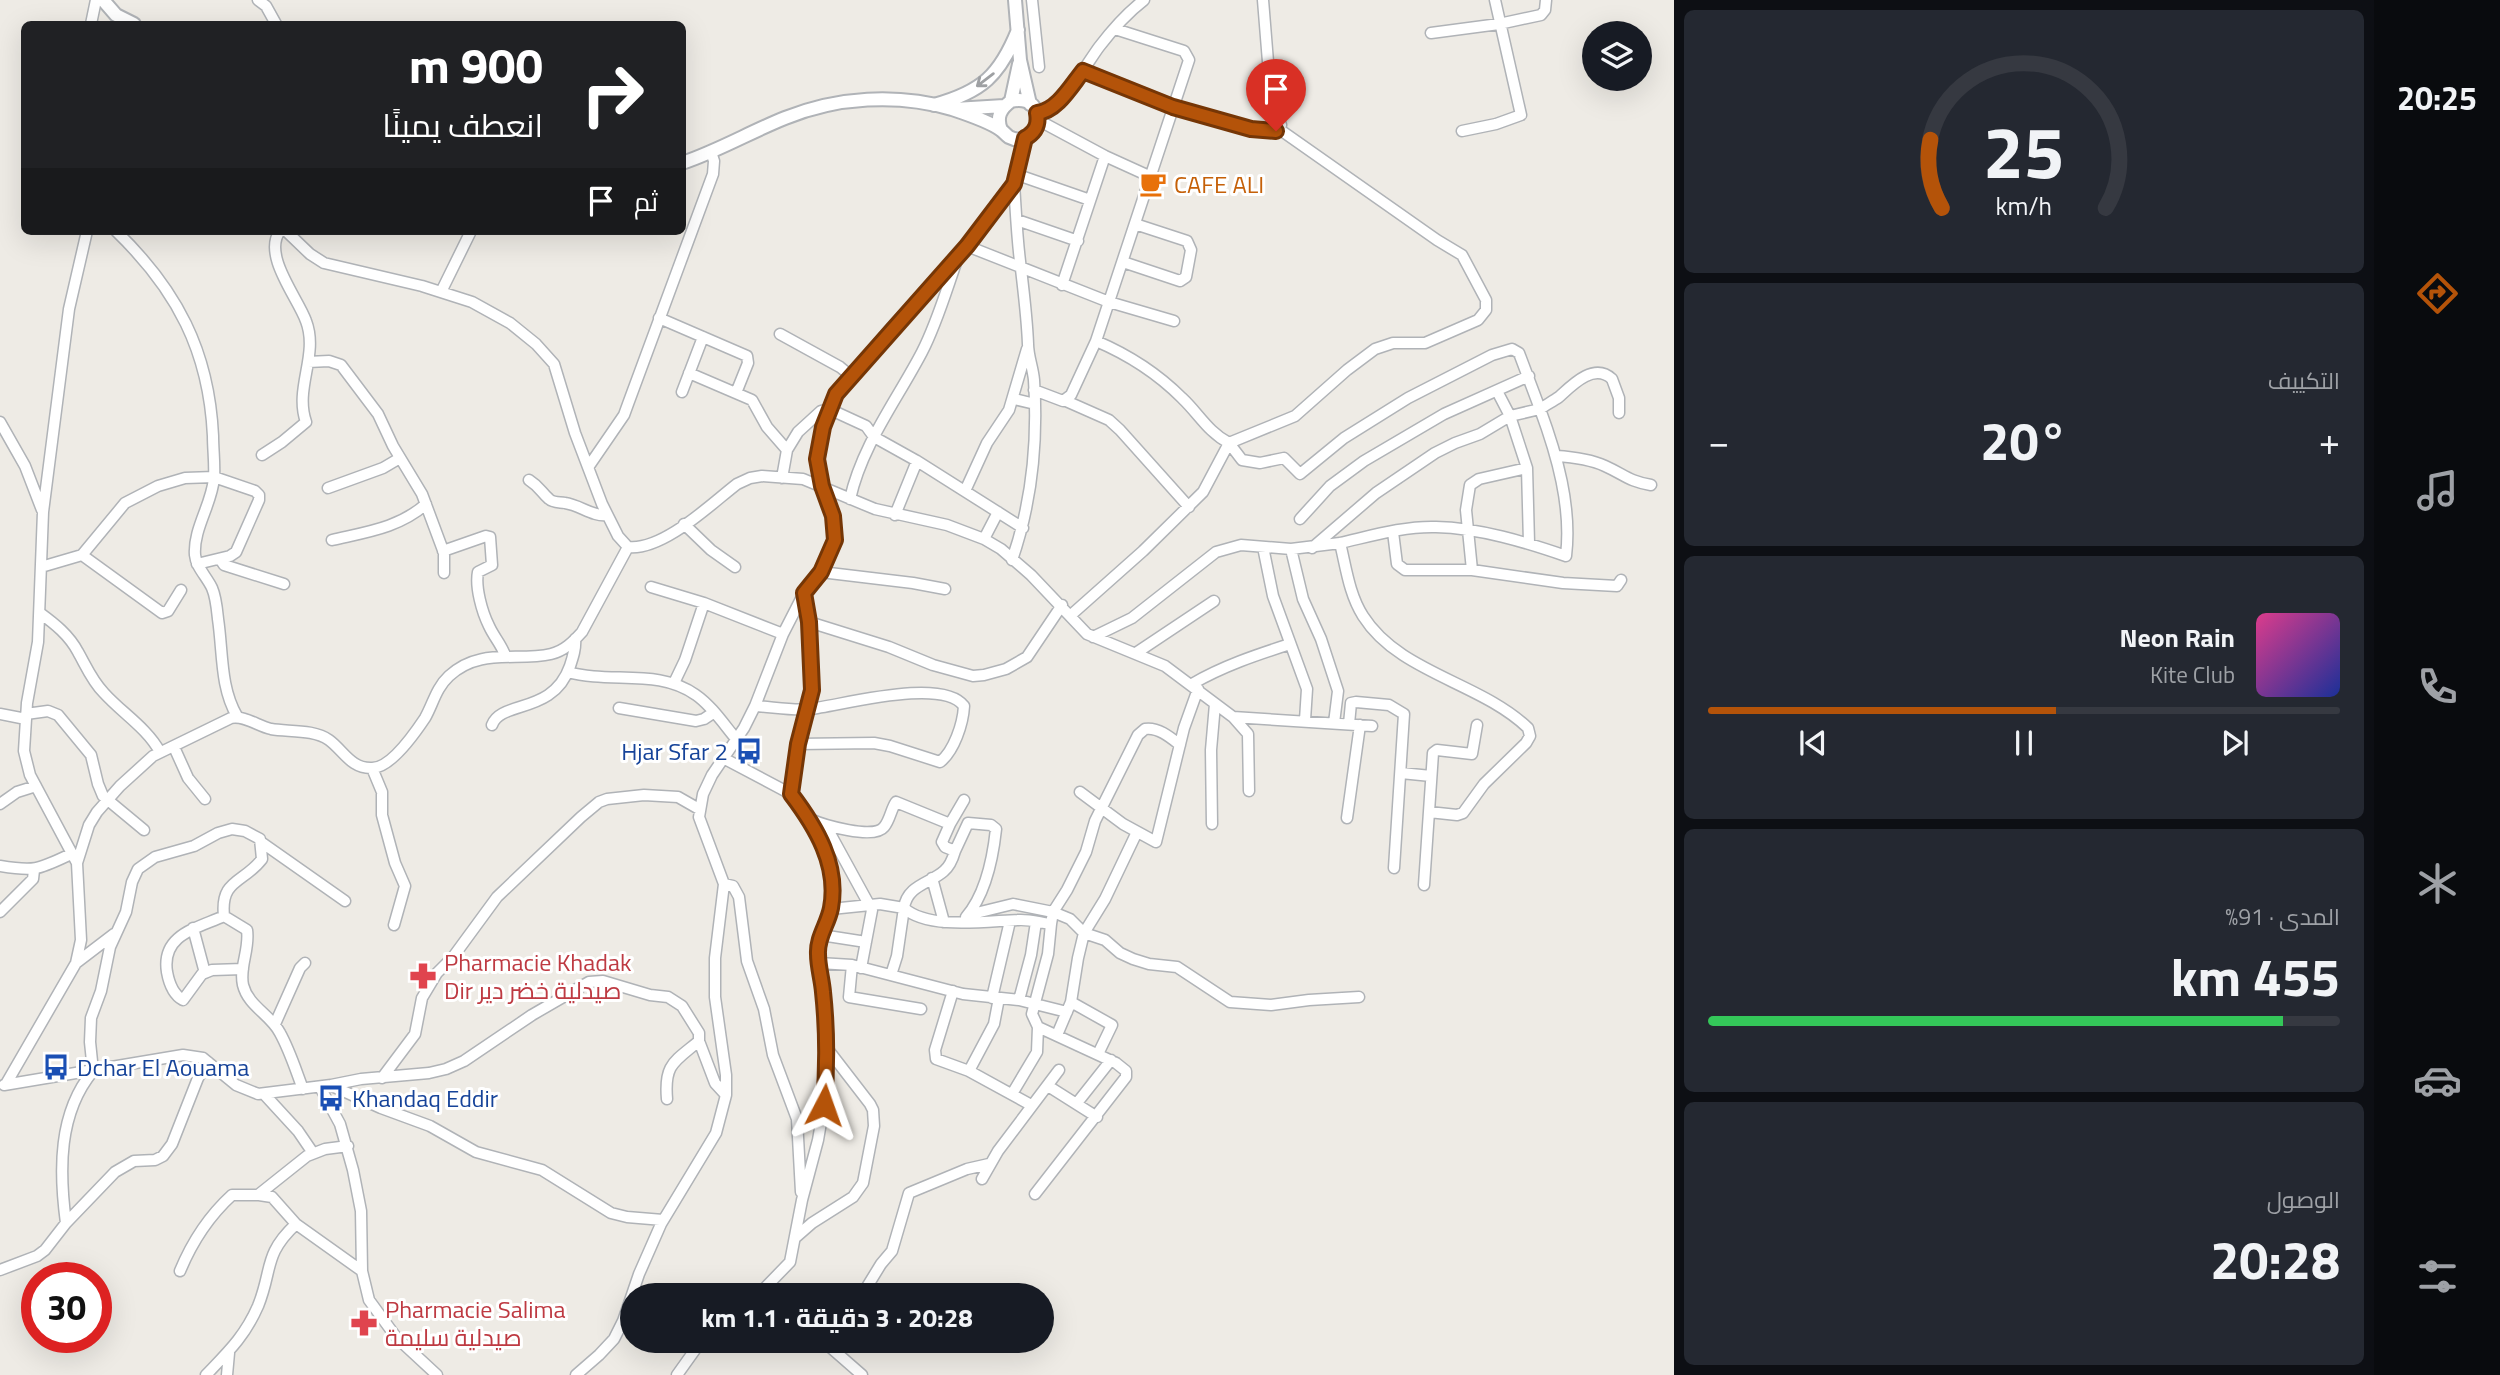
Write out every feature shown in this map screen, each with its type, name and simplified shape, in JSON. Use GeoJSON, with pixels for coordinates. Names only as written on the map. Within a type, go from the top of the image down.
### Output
{"type":"FeatureCollection","features":[{"type":"Feature","properties":{"kind":"street"},"geometry":{"type":"LineString","coordinates":[[92,21],[96,0]]}},
{"type":"Feature","properties":{"kind":"street"},"geometry":{"type":"LineString","coordinates":[[103,0],[125,21]]}},
{"type":"Feature","properties":{"kind":"street"},"geometry":{"type":"LineString","coordinates":[[258,0],[266,6],[274,21]]}},
{"type":"Feature","properties":{"kind":"street"},"geometry":{"type":"LineString","coordinates":[[1012,560],[1023,528],[1034,456],[1035,404],[1021,269],[1016,180],[1025,138],[1035,131],[1035,112],[1020,60],[1015,0]]}},
{"type":"Feature","properties":{"kind":"street"},"geometry":{"type":"LineString","coordinates":[[1032,0],[1039,67]]}},
{"type":"Feature","properties":{"kind":"street"},"geometry":{"type":"LineString","coordinates":[[1035,112],[1045,112],[1052,108],[1115,29],[1144,0]]}},
{"type":"Feature","properties":{"kind":"street"},"geometry":{"type":"LineString","coordinates":[[1263,0],[1271,99],[1280,121],[1279,129]]}},
{"type":"Feature","properties":{"kind":"street"},"geometry":{"type":"LineString","coordinates":[[1462,131],[1521,116],[1495,0]]}},
{"type":"Feature","properties":{"kind":"street"},"geometry":{"type":"LineString","coordinates":[[1431,33],[1541,15],[1545,10],[1546,0]]}},
{"type":"Feature","properties":{"kind":"street"},"geometry":{"type":"LineString","coordinates":[[1066,401],[1096,341],[1189,60],[1187,54],[1115,29]]}},
{"type":"Feature","properties":{"kind":"street"},"geometry":{"type":"LineString","coordinates":[[930,106],[955,98],[987,81],[1008,55],[1018,30]]}},
{"type":"Feature","properties":{"kind":"street"},"geometry":{"type":"LineString","coordinates":[[1020,60],[1007,104],[999,117],[1020,161]]}},
{"type":"Feature","properties":{"kind":"street"},"geometry":{"type":"LineString","coordinates":[[1083,71],[1173,107],[1251,129],[1272,132],[1279,129]]}},
{"type":"Feature","properties":{"kind":"street"},"geometry":{"type":"LineString","coordinates":[[686,161],[787,118],[831,103],[871,100],[952,109],[1024,100],[1035,112],[1105,156],[1149,176]]}},
{"type":"Feature","properties":{"kind":"street"},"geometry":{"type":"LineString","coordinates":[[952,109],[1007,134],[1025,138]]}},
{"type":"Feature","properties":{"kind":"street"},"geometry":{"type":"LineString","coordinates":[[1071,615],[1189,507],[1209,483],[1229,443],[1295,416],[1375,349],[1393,343],[1426,343],[1478,320],[1483,314],[1486,300],[1462,255],[1279,129]]}},
{"type":"Feature","properties":{"kind":"street"},"geometry":{"type":"LineString","coordinates":[[589,466],[624,415],[713,174],[714,161],[711,152]]}},
{"type":"Feature","properties":{"kind":"street"},"geometry":{"type":"LineString","coordinates":[[1062,285],[1105,156]]}},
{"type":"Feature","properties":{"kind":"street"},"geometry":{"type":"LineString","coordinates":[[1016,180],[1090,200]]}},
{"type":"Feature","properties":{"kind":"street"},"geometry":{"type":"LineString","coordinates":[[576,1375],[614,1339],[663,1220],[716,1133],[726,1095],[726,1075],[715,996],[715,958],[724,884],[701,824],[699,809],[708,784],[737,740],[755,706],[783,634],[804,593],[821,572],[835,540],[833,516],[822,486],[817,459],[829,409],[836,394],[967,246],[1016,180]]}},
{"type":"Feature","properties":{"kind":"street"},"geometry":{"type":"LineString","coordinates":[[1017,220],[1078,242]]}},
{"type":"Feature","properties":{"kind":"street"},"geometry":{"type":"LineString","coordinates":[[1123,262],[1180,281],[1186,277],[1191,250],[1187,241],[1135,224]]}},
{"type":"Feature","properties":{"kind":"street"},"geometry":{"type":"LineString","coordinates":[[3,1086],[75,963],[81,940],[82,924],[74,859],[36,786],[25,758],[26,717],[38,642],[43,512],[69,309],[86,235]]}},
{"type":"Feature","properties":{"kind":"street"},"geometry":{"type":"LineString","coordinates":[[119,235],[162,284],[199,351],[211,402],[214,477],[196,544],[195,558],[213,589],[228,700],[237,716],[270,728],[321,736],[329,740],[344,756],[363,767],[386,765],[426,717],[441,685],[450,675],[483,659],[505,655],[550,654],[563,649],[575,639],[582,632],[628,547]]}},
{"type":"Feature","properties":{"kind":"street"},"geometry":{"type":"LineString","coordinates":[[262,455],[306,422],[303,402],[311,342],[306,321],[278,265],[275,242],[278,235]]}},
{"type":"Feature","properties":{"kind":"street"},"geometry":{"type":"LineString","coordinates":[[290,235],[324,263],[472,302],[522,331],[548,355],[559,375],[575,433],[607,515],[618,536],[628,547],[636,548],[656,541],[684,524],[737,484],[762,476],[803,479],[895,515],[947,525],[984,539],[1062,605],[1079,627],[1093,637],[1165,666],[1233,717],[1248,734],[1249,791]]}},
{"type":"Feature","properties":{"kind":"street"},"geometry":{"type":"LineString","coordinates":[[441,292],[469,235]]}},
{"type":"Feature","properties":{"kind":"street"},"geometry":{"type":"LineString","coordinates":[[967,246],[1062,285],[1174,321]]}},
{"type":"Feature","properties":{"kind":"street"},"geometry":{"type":"LineString","coordinates":[[850,499],[855,477],[874,437],[934,327],[958,256]]}},
{"type":"Feature","properties":{"kind":"street"},"geometry":{"type":"LineString","coordinates":[[659,318],[747,356],[748,363],[736,393]]}},
{"type":"Feature","properties":{"kind":"street"},"geometry":{"type":"LineString","coordinates":[[780,334],[840,367],[851,376]]}},
{"type":"Feature","properties":{"kind":"street"},"geometry":{"type":"LineString","coordinates":[[682,391],[703,337]]}},
{"type":"Feature","properties":{"kind":"street"},"geometry":{"type":"LineString","coordinates":[[1093,637],[1132,618],[1216,552],[1241,545],[1312,548],[1393,532],[1436,527],[1467,530],[1529,543],[1566,556],[1567,524],[1556,456],[1529,376],[1516,350],[1508,349],[1492,355],[1369,421],[1343,438],[1300,474],[1284,458],[1260,463],[1242,460],[1229,443],[1208,429],[1189,404],[1153,371],[1096,341]]}},
{"type":"Feature","properties":{"kind":"street"},"geometry":{"type":"LineString","coordinates":[[965,491],[987,443],[1013,399],[1028,345]]}},
{"type":"Feature","properties":{"kind":"street"},"geometry":{"type":"LineString","coordinates":[[308,362],[329,361],[341,365],[379,414],[400,458],[419,486],[443,551],[444,573]]}},
{"type":"Feature","properties":{"kind":"street"},"geometry":{"type":"LineString","coordinates":[[689,373],[754,402],[767,427],[787,450]]}},
{"type":"Feature","properties":{"kind":"street"},"geometry":{"type":"LineString","coordinates":[[1312,548],[1355,509],[1445,448],[1480,434],[1510,416],[1540,409],[1575,382],[1592,373],[1600,373],[1612,379],[1619,398],[1619,413]]}},
{"type":"Feature","properties":{"kind":"street"},"geometry":{"type":"LineString","coordinates":[[1300,519],[1330,486],[1364,461],[1444,414],[1529,376]]}},
{"type":"Feature","properties":{"kind":"street"},"geometry":{"type":"LineString","coordinates":[[1034,390],[1109,421],[1189,507]]}},
{"type":"Feature","properties":{"kind":"street"},"geometry":{"type":"LineString","coordinates":[[1497,391],[1510,416],[1527,468],[1529,543]]}},
{"type":"Feature","properties":{"kind":"street"},"geometry":{"type":"LineString","coordinates":[[1013,399],[1035,404]]}},
{"type":"Feature","properties":{"kind":"street"},"geometry":{"type":"LineString","coordinates":[[782,478],[787,450],[798,432],[821,411],[829,409],[866,426],[874,437],[1023,528]]}},
{"type":"Feature","properties":{"kind":"street"},"geometry":{"type":"LineString","coordinates":[[0,422],[25,466],[43,512]]}},
{"type":"Feature","properties":{"kind":"street"},"geometry":{"type":"LineString","coordinates":[[1556,456],[1603,465],[1630,481],[1651,485]]}},
{"type":"Feature","properties":{"kind":"street"},"geometry":{"type":"LineString","coordinates":[[328,488],[383,468],[400,458]]}},
{"type":"Feature","properties":{"kind":"street"},"geometry":{"type":"LineString","coordinates":[[895,515],[917,461]]}},
{"type":"Feature","properties":{"kind":"street"},"geometry":{"type":"LineString","coordinates":[[1472,570],[1467,530],[1467,498],[1471,485],[1479,479],[1527,468]]}},
{"type":"Feature","properties":{"kind":"street"},"geometry":{"type":"LineString","coordinates":[[41,568],[82,555],[118,510],[133,498],[174,481],[214,477],[255,491],[259,500],[236,552],[197,564]]}},
{"type":"Feature","properties":{"kind":"street"},"geometry":{"type":"LineString","coordinates":[[529,480],[555,502],[576,505],[596,514],[607,515]]}},
{"type":"Feature","properties":{"kind":"street"},"geometry":{"type":"LineString","coordinates":[[332,540],[384,529],[404,520],[426,504]]}},
{"type":"Feature","properties":{"kind":"street"},"geometry":{"type":"LineString","coordinates":[[984,539],[998,512]]}},
{"type":"Feature","properties":{"kind":"street"},"geometry":{"type":"LineString","coordinates":[[684,524],[711,550],[735,567]]}},
{"type":"Feature","properties":{"kind":"street"},"geometry":{"type":"LineString","coordinates":[[1393,532],[1398,564],[1405,570],[1472,570],[1563,583],[1616,586],[1621,580]]}},
{"type":"Feature","properties":{"kind":"street"},"geometry":{"type":"LineString","coordinates":[[443,551],[490,537],[492,565],[478,572],[477,579],[487,621],[505,655]]}},
{"type":"Feature","properties":{"kind":"street"},"geometry":{"type":"LineString","coordinates":[[1340,543],[1353,595],[1362,614],[1385,642],[1439,676],[1499,708],[1523,723],[1529,731],[1529,739],[1522,749],[1484,784],[1463,813],[1429,813]]}},
{"type":"Feature","properties":{"kind":"street"},"geometry":{"type":"LineString","coordinates":[[1263,547],[1273,596],[1307,689],[1306,720]]}},
{"type":"Feature","properties":{"kind":"street"},"geometry":{"type":"LineString","coordinates":[[1291,549],[1303,599],[1321,639],[1338,691],[1334,723]]}},
{"type":"Feature","properties":{"kind":"street"},"geometry":{"type":"LineString","coordinates":[[82,555],[162,613],[168,611],[181,590]]}},
{"type":"Feature","properties":{"kind":"street"},"geometry":{"type":"LineString","coordinates":[[219,559],[224,565],[284,584]]}},
{"type":"Feature","properties":{"kind":"street"},"geometry":{"type":"LineString","coordinates":[[821,572],[945,589]]}},
{"type":"Feature","properties":{"kind":"street"},"geometry":{"type":"LineString","coordinates":[[651,587],[704,603],[783,634]]}},
{"type":"Feature","properties":{"kind":"street"},"geometry":{"type":"LineString","coordinates":[[791,794],[798,744],[812,690],[809,622],[804,593]]}},
{"type":"Feature","properties":{"kind":"street"},"geometry":{"type":"LineString","coordinates":[[1136,653],[1213,601]]}},
{"type":"Feature","properties":{"kind":"street"},"geometry":{"type":"LineString","coordinates":[[674,683],[685,660],[704,603]]}},
{"type":"Feature","properties":{"kind":"street"},"geometry":{"type":"LineString","coordinates":[[809,622],[973,676],[997,673],[1027,657],[1062,605]]}},
{"type":"Feature","properties":{"kind":"street"},"geometry":{"type":"LineString","coordinates":[[40,613],[65,633],[94,681],[117,707],[151,738],[160,752]]}},
{"type":"Feature","properties":{"kind":"street"},"geometry":{"type":"LineString","coordinates":[[492,725],[498,715],[546,698],[558,688],[568,672],[576,646],[575,639]]}},
{"type":"Feature","properties":{"kind":"street"},"geometry":{"type":"LineString","coordinates":[[1080,792],[1136,832],[1153,842],[1157,841],[1195,687],[1224,667],[1290,644]]}},
{"type":"Feature","properties":{"kind":"street"},"geometry":{"type":"LineString","coordinates":[[568,672],[585,677],[674,683],[698,696],[737,740]]}},
{"type":"Feature","properties":{"kind":"street"},"geometry":{"type":"LineString","coordinates":[[755,706],[806,709],[928,693],[957,699],[964,706],[956,738],[945,759],[940,762],[874,743],[798,744]]}},
{"type":"Feature","properties":{"kind":"street"},"geometry":{"type":"LineString","coordinates":[[1349,724],[1350,707],[1356,702],[1389,705],[1403,712],[1394,868]]}},
{"type":"Feature","properties":{"kind":"street"},"geometry":{"type":"LineString","coordinates":[[1212,824],[1211,750],[1215,704]]}},
{"type":"Feature","properties":{"kind":"street"},"geometry":{"type":"LineString","coordinates":[[619,708],[696,721],[713,713]]}},
{"type":"Feature","properties":{"kind":"street"},"geometry":{"type":"LineString","coordinates":[[0,714],[26,717],[48,711],[58,715],[91,755],[98,784],[107,800],[144,830]]}},
{"type":"Feature","properties":{"kind":"street"},"geometry":{"type":"LineString","coordinates":[[0,866],[34,870],[74,859],[89,825],[107,800],[153,756],[237,716]]}},
{"type":"Feature","properties":{"kind":"street"},"geometry":{"type":"LineString","coordinates":[[1233,717],[1372,726]]}},
{"type":"Feature","properties":{"kind":"street"},"geometry":{"type":"LineString","coordinates":[[1347,818],[1360,725]]}},
{"type":"Feature","properties":{"kind":"street"},"geometry":{"type":"LineString","coordinates":[[1424,885],[1431,775],[1436,751],[1473,753],[1477,725]]}},
{"type":"Feature","properties":{"kind":"street"},"geometry":{"type":"LineString","coordinates":[[1012,1094],[1036,1056],[1038,1027],[1032,1014],[1048,954],[1053,912],[1086,852],[1101,807],[1142,730],[1152,728],[1180,745]]}},
{"type":"Feature","properties":{"kind":"street"},"geometry":{"type":"LineString","coordinates":[[174,747],[188,778],[205,799]]}},
{"type":"Feature","properties":{"kind":"street"},"geometry":{"type":"LineString","coordinates":[[725,759],[791,794],[810,819],[831,869],[833,881],[831,909],[821,934],[818,951],[827,1071],[824,1105],[790,1262],[772,1283]]}},
{"type":"Feature","properties":{"kind":"street"},"geometry":{"type":"LineString","coordinates":[[372,768],[382,792],[382,815],[404,886],[394,925]]}},
{"type":"Feature","properties":{"kind":"street"},"geometry":{"type":"LineString","coordinates":[[1401,773],[1431,775]]}},
{"type":"Feature","properties":{"kind":"street"},"geometry":{"type":"LineString","coordinates":[[0,804],[18,792],[36,786]]}},
{"type":"Feature","properties":{"kind":"street"},"geometry":{"type":"LineString","coordinates":[[382,1078],[415,1034],[422,998],[437,973],[453,957],[497,897],[591,809],[614,797],[659,795],[678,797],[699,809]]}},
{"type":"Feature","properties":{"kind":"street"},"geometry":{"type":"LineString","coordinates":[[955,851],[945,847],[942,842],[964,800]]}},
{"type":"Feature","properties":{"kind":"street"},"geometry":{"type":"LineString","coordinates":[[810,819],[826,826],[856,831],[879,831],[885,826],[896,802],[950,824]]}},
{"type":"Feature","properties":{"kind":"street"},"geometry":{"type":"LineString","coordinates":[[891,975],[897,956],[905,901],[915,890],[947,868],[968,823],[973,822],[995,827],[989,867],[973,908],[964,918]]}},
{"type":"Feature","properties":{"kind":"street"},"geometry":{"type":"LineString","coordinates":[[826,826],[871,906],[872,915],[866,942],[849,998],[921,1009]]}},
{"type":"Feature","properties":{"kind":"street"},"geometry":{"type":"LineString","coordinates":[[66,1223],[62,1164],[64,1138],[75,1098],[93,1071],[91,1018],[101,991],[114,934],[126,912],[135,874],[149,860],[194,846],[232,829],[253,834],[345,901]]}},
{"type":"Feature","properties":{"kind":"street"},"geometry":{"type":"LineString","coordinates":[[1057,1035],[1069,1007],[1084,933],[1105,899],[1136,832]]}},
{"type":"Feature","properties":{"kind":"street"},"geometry":{"type":"LineString","coordinates":[[224,916],[226,889],[262,859],[261,842]]}},
{"type":"Feature","properties":{"kind":"street"},"geometry":{"type":"LineString","coordinates":[[0,912],[27,887],[33,879],[34,870]]}},
{"type":"Feature","properties":{"kind":"street"},"geometry":{"type":"LineString","coordinates":[[932,878],[944,922]]}},
{"type":"Feature","properties":{"kind":"street"},"geometry":{"type":"LineString","coordinates":[[724,884],[733,886],[739,897],[747,961],[764,1009],[773,1055],[797,1119],[802,1200]]}},
{"type":"Feature","properties":{"kind":"street"},"geometry":{"type":"LineString","coordinates":[[831,909],[880,904],[904,908],[924,919],[944,922],[1013,904],[1053,912],[1070,919],[1084,933],[1105,940],[1120,953],[1133,959],[1177,967],[1230,1003],[1270,1006],[1359,997]]}},
{"type":"Feature","properties":{"kind":"street"},"geometry":{"type":"LineString","coordinates":[[224,916],[177,937],[166,958],[167,975],[175,993],[183,1000],[205,972],[243,969]]}},
{"type":"Feature","properties":{"kind":"street"},"geometry":{"type":"LineString","coordinates":[[224,916],[247,930],[243,969],[245,991],[257,1008],[275,1024],[303,1089]]}},
{"type":"Feature","properties":{"kind":"street"},"geometry":{"type":"LineString","coordinates":[[964,918],[1051,924]]}},
{"type":"Feature","properties":{"kind":"street"},"geometry":{"type":"LineString","coordinates":[[970,1071],[994,1024],[1010,921]]}},
{"type":"Feature","properties":{"kind":"street"},"geometry":{"type":"LineString","coordinates":[[1018,1000],[1031,955],[1036,922]]}},
{"type":"Feature","properties":{"kind":"street"},"geometry":{"type":"LineString","coordinates":[[193,928],[205,972]]}},
{"type":"Feature","properties":{"kind":"street"},"geometry":{"type":"LineString","coordinates":[[75,963],[114,934]]}},
{"type":"Feature","properties":{"kind":"street"},"geometry":{"type":"LineString","coordinates":[[821,934],[866,942]]}},
{"type":"Feature","properties":{"kind":"street"},"geometry":{"type":"LineString","coordinates":[[275,1024],[300,968],[305,963]]}},
{"type":"Feature","properties":{"kind":"street"},"geometry":{"type":"LineString","coordinates":[[819,963],[857,967],[953,991],[1069,1007],[1112,1025],[1098,1054]]}},
{"type":"Feature","properties":{"kind":"street"},"geometry":{"type":"LineString","coordinates":[[3,1086],[183,1055],[195,1056],[208,1062],[246,1091],[264,1094],[361,1079],[429,1073],[455,1065],[532,1015],[592,981],[604,981],[668,998],[682,1006],[699,1033],[699,1041],[715,1083],[726,1095]]}},
{"type":"Feature","properties":{"kind":"street"},"geometry":{"type":"LineString","coordinates":[[668,985],[668,998]]}},
{"type":"Feature","properties":{"kind":"street"},"geometry":{"type":"LineString","coordinates":[[953,991],[936,1059],[970,1071],[1031,1105]]}},
{"type":"Feature","properties":{"kind":"street"},"geometry":{"type":"LineString","coordinates":[[1035,1194],[1097,1118],[1126,1077],[1122,1067],[1111,1060],[1038,1027]]}},
{"type":"Feature","properties":{"kind":"street"},"geometry":{"type":"LineString","coordinates":[[667,1099],[668,1071],[699,1041]]}},
{"type":"Feature","properties":{"kind":"street"},"geometry":{"type":"LineString","coordinates":[[795,1237],[853,1196],[863,1184],[874,1126],[870,1104],[825,1047]]}},
{"type":"Feature","properties":{"kind":"street"},"geometry":{"type":"LineString","coordinates":[[1077,1103],[1111,1060]]}},
{"type":"Feature","properties":{"kind":"street"},"geometry":{"type":"LineString","coordinates":[[0,1270],[37,1256],[45,1250],[66,1223],[114,1172],[135,1161],[155,1160],[166,1153],[176,1135],[198,1078],[208,1062]]}},
{"type":"Feature","properties":{"kind":"street"},"geometry":{"type":"LineString","coordinates":[[982,1179],[989,1164],[1059,1070]]}},
{"type":"Feature","properties":{"kind":"street"},"geometry":{"type":"LineString","coordinates":[[331,1085],[381,1108],[430,1126],[487,1157],[542,1170],[611,1213],[663,1220]]}},
{"type":"Feature","properties":{"kind":"street"},"geometry":{"type":"LineString","coordinates":[[1048,1086],[1097,1118]]}},
{"type":"Feature","properties":{"kind":"street"},"geometry":{"type":"LineString","coordinates":[[320,1087],[340,1124],[348,1146],[361,1211],[362,1271],[369,1300],[396,1336],[437,1375]]}},
{"type":"Feature","properties":{"kind":"street"},"geometry":{"type":"LineString","coordinates":[[264,1094],[298,1131],[313,1153]]}},
{"type":"Feature","properties":{"kind":"street"},"geometry":{"type":"LineString","coordinates":[[258,1195],[265,1192],[291,1167],[313,1153],[348,1146]]}},
{"type":"Feature","properties":{"kind":"street"},"geometry":{"type":"LineString","coordinates":[[869,1283],[892,1251],[909,1193],[967,1169],[989,1164]]}},
{"type":"Feature","properties":{"kind":"street"},"geometry":{"type":"LineString","coordinates":[[180,1271],[211,1217],[236,1194],[272,1197],[296,1224],[362,1271]]}},
{"type":"Feature","properties":{"kind":"street"},"geometry":{"type":"LineString","coordinates":[[206,1375],[240,1338],[259,1303],[274,1249],[279,1240],[296,1224]]}},
{"type":"Feature","properties":{"kind":"street"},"geometry":{"type":"LineString","coordinates":[[227,1375],[229,1353]]}},
{"type":"Feature","properties":{"kind":"street"},"geometry":{"type":"LineString","coordinates":[[677,1375],[693,1353]]}},
{"type":"Feature","properties":{"kind":"street"},"geometry":{"type":"LineString","coordinates":[[839,1353],[862,1375]]}},
{"type":"Feature","properties":{"kind":"place","name":"CAFE ALI"},"geometry":{"type":"Point","coordinates":[1153,184]}},
{"type":"Feature","properties":{"kind":"place","name":"Hjar Sfar 2"},"geometry":{"type":"Point","coordinates":[749,751]}},
{"type":"Feature","properties":{"kind":"place","name":"Pharmacie Khadak Dir صيدلية خضر دير"},"geometry":{"type":"Point","coordinates":[423,976]}},
{"type":"Feature","properties":{"kind":"place","name":"Dchar El Aouama"},"geometry":{"type":"Point","coordinates":[56,1067]}},
{"type":"Feature","properties":{"kind":"place","name":"Khandaq Eddir"},"geometry":{"type":"Point","coordinates":[331,1098]}},
{"type":"Feature","properties":{"kind":"place","name":"Pharmacie Salima صيدلية سليمة"},"geometry":{"type":"Point","coordinates":[364,1323]}},
{"type":"Feature","properties":{"kind":"route"},"geometry":{"type":"LineString","coordinates":[[824,1105],[827,1071],[818,951],[821,934],[831,909],[833,881],[822,843],[810,819],[791,794],[798,744],[812,690],[809,622],[804,593],[821,572],[835,540],[833,516],[822,486],[817,459],[829,409],[836,394],[891,328],[967,246],[1014,184],[1025,138],[1031,135],[1037,126],[1037,113],[1052,108],[1083,71],[1173,107],[1251,129],[1276,131]]}}]}
